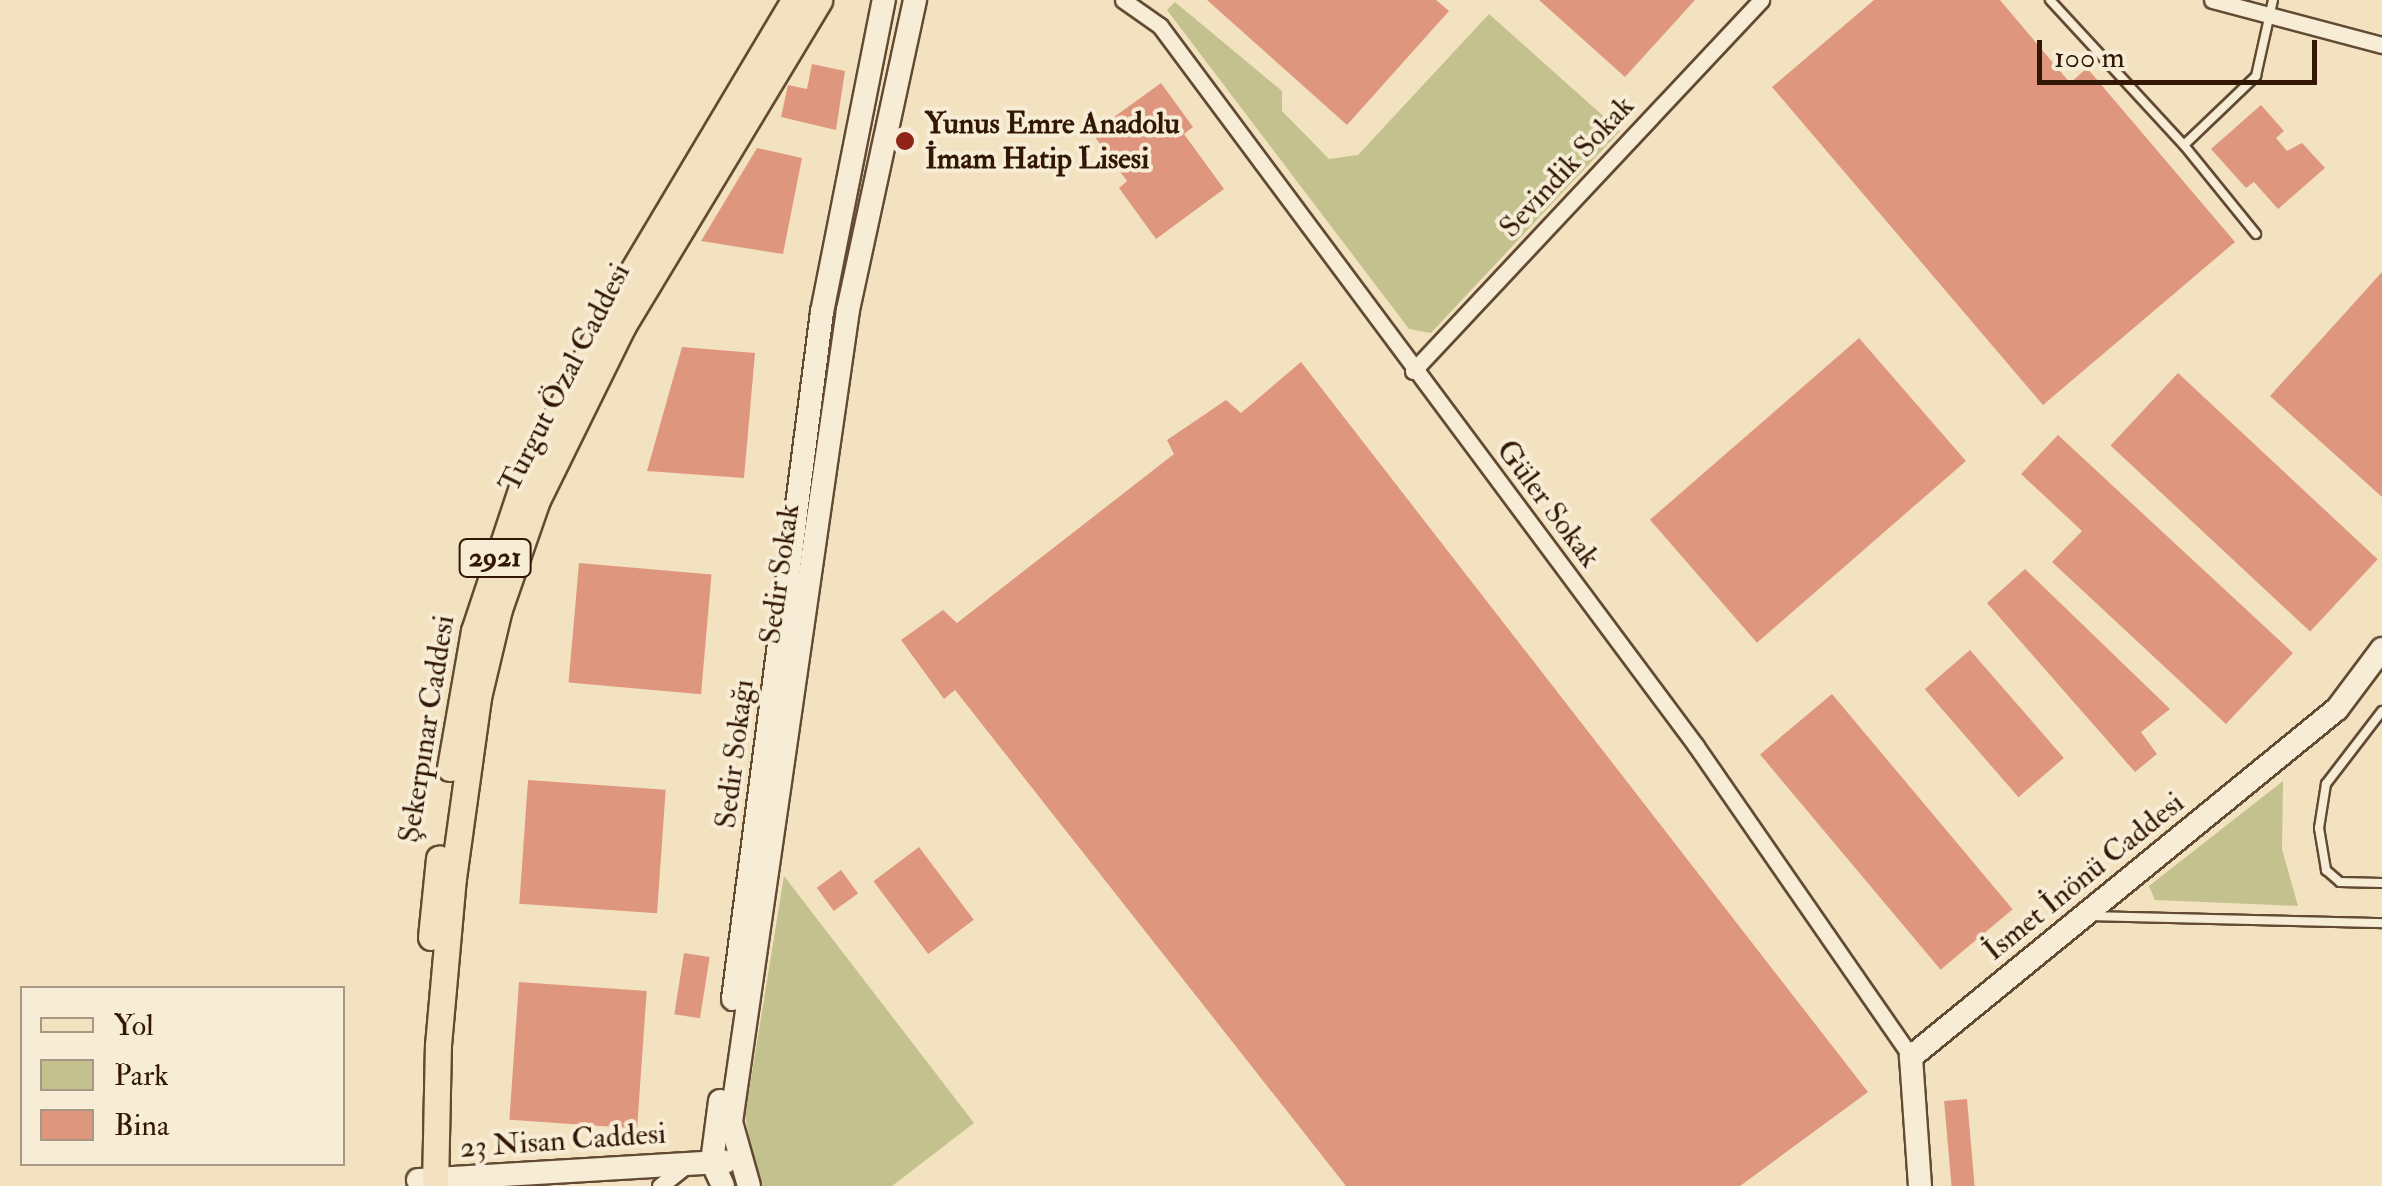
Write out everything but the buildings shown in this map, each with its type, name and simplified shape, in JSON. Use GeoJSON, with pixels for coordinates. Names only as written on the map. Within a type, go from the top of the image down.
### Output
{"type":"FeatureCollection","features":[{"type":"Feature","properties":{"kind":"main road","name":"Turgut Özal Caddesi"},"geometry":{"type":"LineString","coordinates":[[427,1183],[454,878],[478,697],[499,608],[537,500],[608,354],[812,3]]}},
{"type":"Feature","properties":{"kind":"street","name":"Sedir Sokağı"},"geometry":{"type":"LineString","coordinates":[[697,1171],[822,312],[880,39],[880,0]]}},
{"type":"Feature","properties":{"kind":"street","name":"Sedir Sokak"},"geometry":{"type":"LineString","coordinates":[[738,1161],[731,1122],[846,329],[916,0]]}},
{"type":"Feature","properties":{"kind":"street","name":"Güler Sokak"},"geometry":{"type":"LineString","coordinates":[[1123,0],[1160,26],[1413,371],[1696,746],[1910,1057]]}},
{"type":"Feature","properties":{"kind":"street","name":"Sevindik Sokak"},"geometry":{"type":"LineString","coordinates":[[1413,371],[1760,0]]}},
{"type":"Feature","properties":{"kind":"street"},"geometry":{"type":"LineString","coordinates":[[2212,0],[2272,7],[2382,45]]}},
{"type":"Feature","properties":{"kind":"street","name":"İsmet İnönü Caddesi"},"geometry":{"type":"LineString","coordinates":[[1910,1057],[2337,709],[2382,650]]}},
{"type":"Feature","properties":{"kind":"street"},"geometry":{"type":"LineString","coordinates":[[1910,1057],[1920,1186]]}},
{"type":"Feature","properties":{"kind":"street","name":"23 Nisan Caddesi"},"geometry":{"type":"LineString","coordinates":[[427,1183],[697,1171],[738,1161]]}},
{"type":"Feature","properties":{"kind":"street"},"geometry":{"type":"LineString","coordinates":[[738,1161],[750,1186]]}},
{"type":"Feature","properties":{"kind":"street"},"geometry":{"type":"LineString","coordinates":[[660,1186],[697,1171],[723,1186]]}},
{"type":"Feature","properties":{"kind":"lane"},"geometry":{"type":"LineString","coordinates":[[2050,0],[2184,145],[2256,234]]}},
{"type":"Feature","properties":{"kind":"lane"},"geometry":{"type":"LineString","coordinates":[[2184,145],[2256,76],[2272,7]]}},
{"type":"Feature","properties":{"kind":"lane"},"geometry":{"type":"LineString","coordinates":[[2382,710],[2326,784],[2319,828],[2326,870],[2340,882],[2382,884]]}},
{"type":"Feature","properties":{"kind":"lane"},"geometry":{"type":"LineString","coordinates":[[2083,916],[2382,923]]}},
{"type":"Feature","properties":{"kind":"green space"},"geometry":{"type":"Polygon","coordinates":[[[1175,2],[1282,91],[1282,111],[1329,159],[1358,155],[1489,14],[1620,131],[1431,333],[1409,329],[1167,10],[1175,2]]]}},
{"type":"Feature","properties":{"kind":"green space"},"geometry":{"type":"Polygon","coordinates":[[[2283,781],[2282,849],[2298,906],[2155,900],[2149,886],[2283,781]]]}},
{"type":"Feature","properties":{"kind":"green space"},"geometry":{"type":"Polygon","coordinates":[[[784,876],[974,1123],[892,1186],[760,1186],[757,1178],[745,1116],[784,876]]]}},
{"type":"Feature","properties":{"kind":"place","name":"Yunus Emre Anadolu İmam Hatip Lisesi"},"geometry":{"type":"Point","coordinates":[905,141]}}]}
